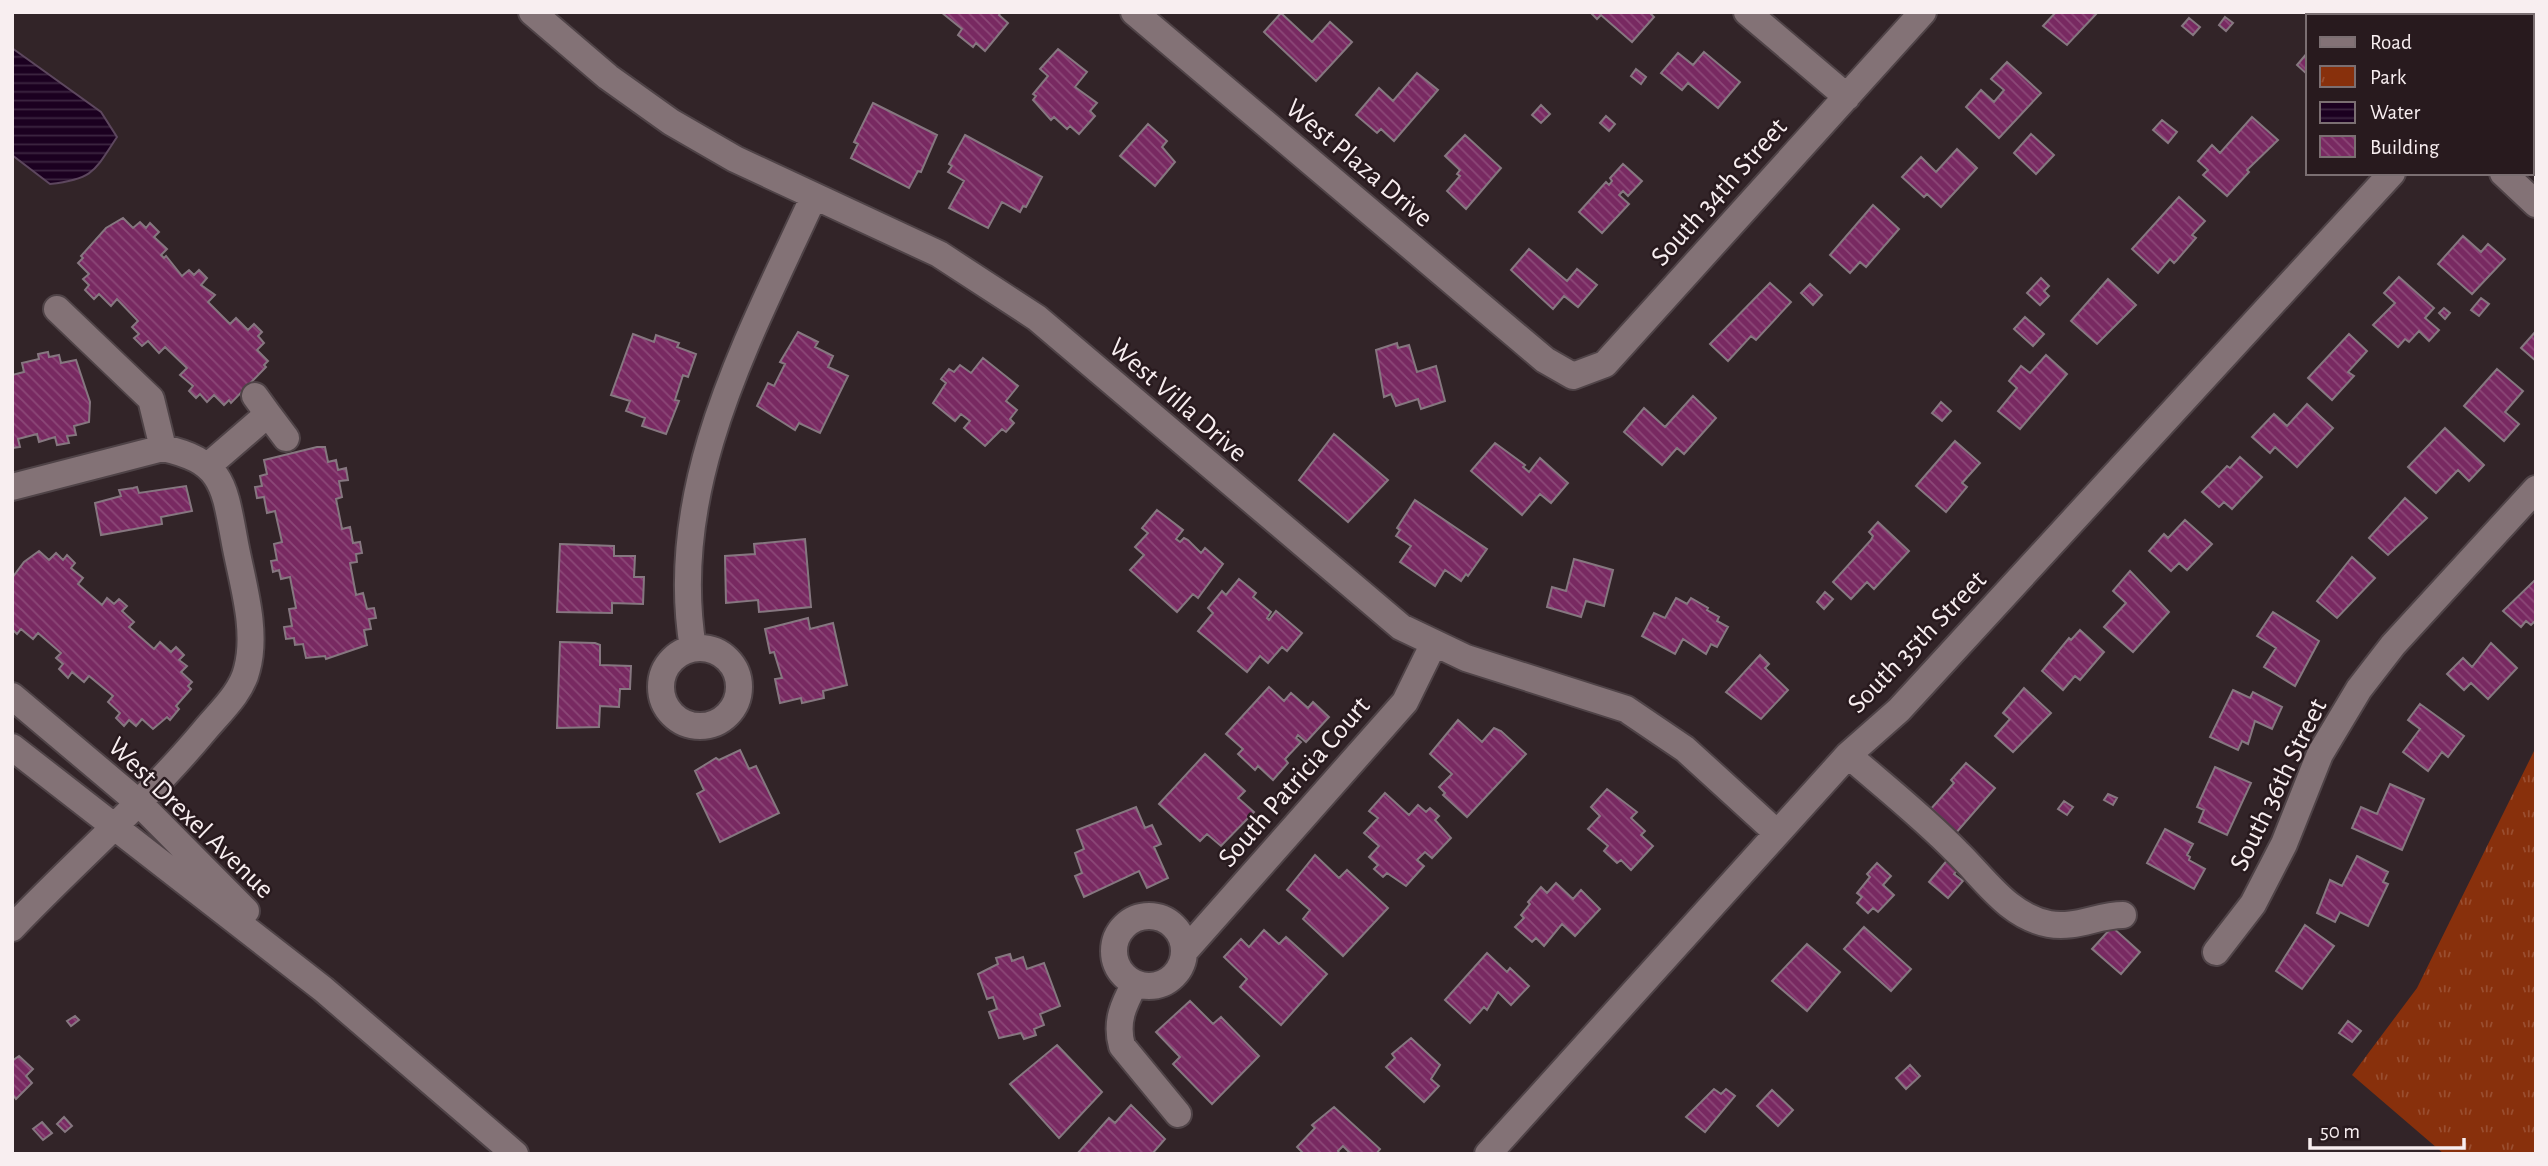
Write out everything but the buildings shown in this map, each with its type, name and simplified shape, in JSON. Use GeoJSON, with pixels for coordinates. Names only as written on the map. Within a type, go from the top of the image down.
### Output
{"type":"FeatureCollection","features":[{"type":"Feature","properties":{"kind":"street","name":"West Villa Drive"},"geometry":{"type":"LineString","coordinates":[[532,12],[608,76],[671,122],[735,159],[939,254],[1037,318],[1401,627],[1466,658],[1626,709],[1685,749],[1777,833]]}},
{"type":"Feature","properties":{"kind":"street","name":"West Plaza Drive"},"geometry":{"type":"LineString","coordinates":[[1134,12],[1545,360]]}},
{"type":"Feature","properties":{"kind":"street"},"geometry":{"type":"LineString","coordinates":[[1747,12],[1847,97]]}},
{"type":"Feature","properties":{"kind":"street","name":"South 34th Street"},"geometry":{"type":"LineString","coordinates":[[1545,360],[1573,376],[1605,364],[1923,12]]}},
{"type":"Feature","properties":{"kind":"street","name":"South 35th Street"},"geometry":{"type":"LineString","coordinates":[[1488,1154],[1848,755],[1905,704],[2390,175]]}},
{"type":"Feature","properties":{"kind":"street"},"geometry":{"type":"LineString","coordinates":[[2505,175],[2536,204]]}},
{"type":"Feature","properties":{"kind":"street"},"geometry":{"type":"LineString","coordinates":[[692,649],[688,567],[693,507],[726,387],[814,196]]}},
{"type":"Feature","properties":{"kind":"street"},"geometry":{"type":"LineString","coordinates":[[57,309],[151,399],[163,448]]}},
{"type":"Feature","properties":{"kind":"street"},"geometry":{"type":"LineString","coordinates":[[209,465],[262,405],[286,438]]}},
{"type":"Feature","properties":{"kind":"street"},"geometry":{"type":"LineString","coordinates":[[12,486],[163,448],[184,453],[209,465],[226,493],[252,643],[247,672],[233,698],[162,781],[113,826],[12,928]]}},
{"type":"Feature","properties":{"kind":"street","name":"South 36th Street"},"geometry":{"type":"LineString","coordinates":[[2216,952],[2253,904],[2284,844],[2320,754],[2359,689],[2393,645],[2536,489]]}},
{"type":"Feature","properties":{"kind":"street","name":"South Patricia Court"},"geometry":{"type":"LineString","coordinates":[[1135,983],[1146,986],[1168,980],[1182,962],[1185,951],[1405,702],[1434,643]]}},
{"type":"Feature","properties":{"kind":"street","name":"West Drexel Avenue"},"geometry":{"type":"LineString","coordinates":[[12,696],[139,803],[323,989]]}},
{"type":"Feature","properties":{"kind":"street","name":"West Drexel Avenue"},"geometry":{"type":"LineString","coordinates":[[12,747],[323,989],[515,1154]]}},
{"type":"Feature","properties":{"kind":"street"},"geometry":{"type":"LineString","coordinates":[[1848,755],[1958,852],[1999,898],[2016,909],[2050,924],[2075,925],[2123,915]]}},
{"type":"Feature","properties":{"kind":"street"},"geometry":{"type":"LineString","coordinates":[[1178,1114],[1122,1045],[1118,1032],[1119,1017],[1135,983],[1125,976],[1115,956],[1115,945],[1126,925],[1147,916],[1158,917],[1177,930],[1185,951]]}},
{"type":"Feature","properties":{"kind":"green space"},"geometry":{"type":"Polygon","coordinates":[[[2536,747],[2536,1154],[2444,1154],[2352,1075],[2417,988],[2536,747]]]}},
{"type":"Feature","properties":{"kind":"water"},"geometry":{"type":"Polygon","coordinates":[[[12,48],[101,112],[117,137],[91,172],[75,179],[50,184],[12,155],[12,48]]]}}]}
